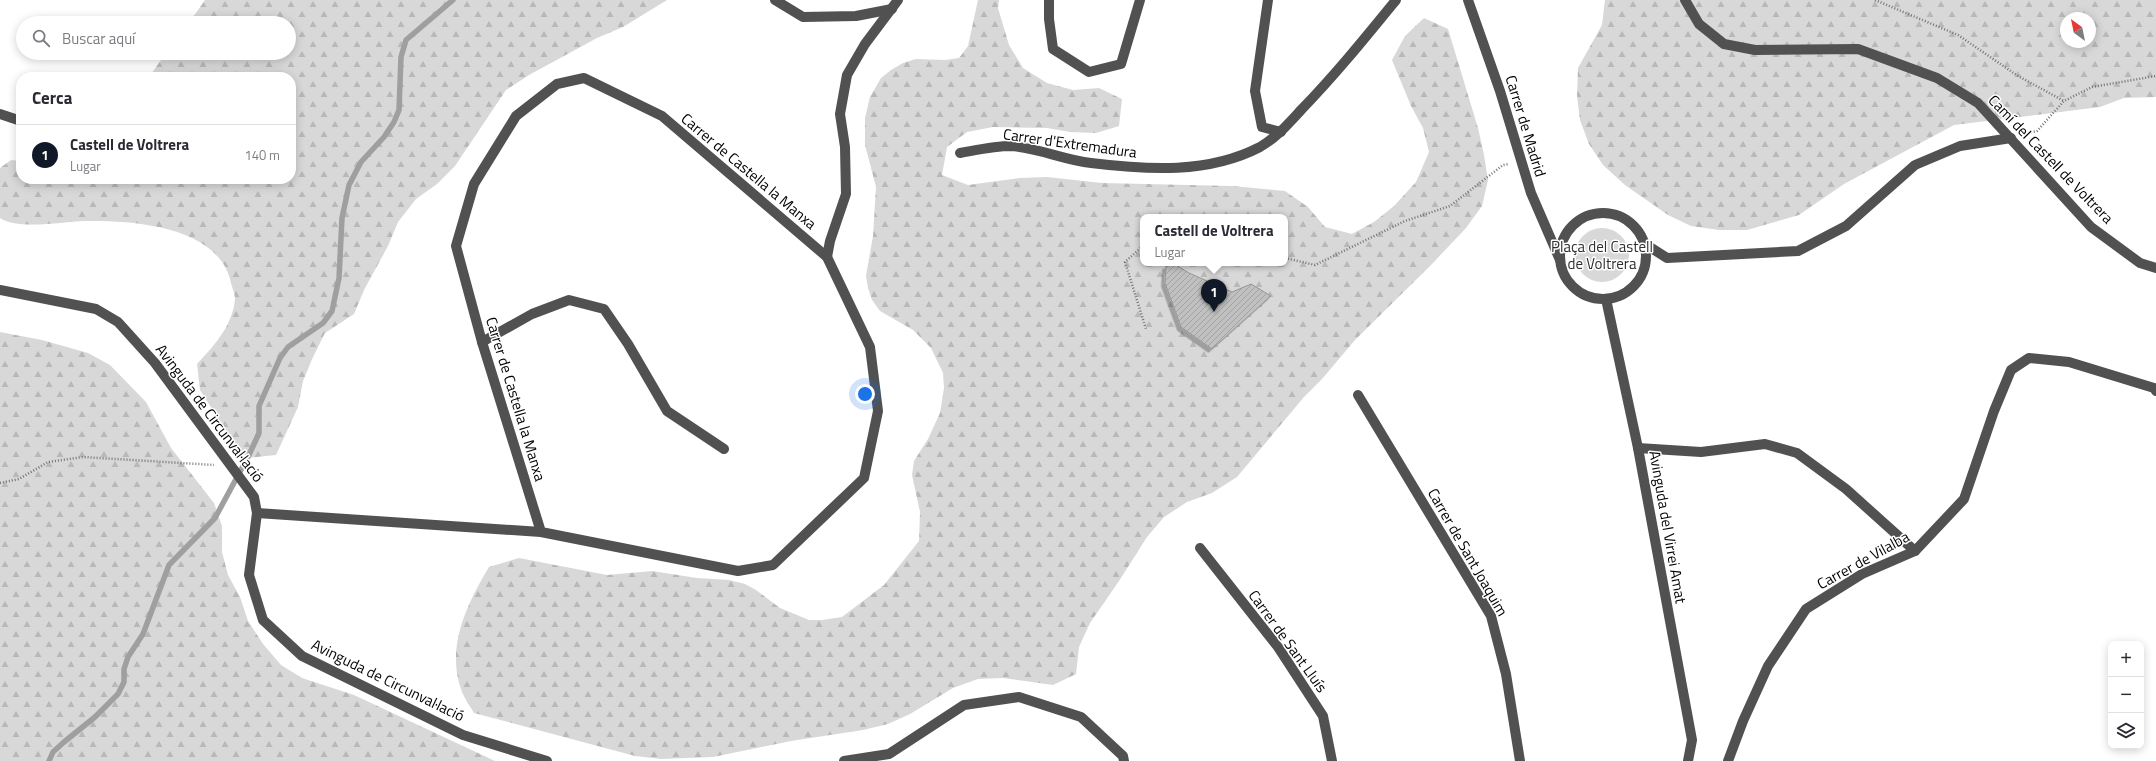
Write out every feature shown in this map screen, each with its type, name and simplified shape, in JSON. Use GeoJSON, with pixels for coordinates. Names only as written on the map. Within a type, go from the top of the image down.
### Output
{"type":"FeatureCollection","features":[{"type":"Feature","properties":{"kind":"street"},"geometry":{"type":"LineString","coordinates":[[775,0],[803,17],[856,16],[892,9]]}},
{"type":"Feature","properties":{"kind":"street"},"geometry":{"type":"LineString","coordinates":[[827,257],[830,241],[846,194],[845,147],[840,114],[847,75],[865,44],[898,0]]}},
{"type":"Feature","properties":{"kind":"street"},"geometry":{"type":"LineString","coordinates":[[1049,0],[1049,19],[1053,49],[1089,72],[1121,64],[1140,0]]}},
{"type":"Feature","properties":{"kind":"street"},"geometry":{"type":"LineString","coordinates":[[1268,0],[1255,91],[1262,127],[1281,132]]}},
{"type":"Feature","properties":{"kind":"street","name":"Carrer d'Extremadura"},"geometry":{"type":"LineString","coordinates":[[960,153],[993,147],[1013,146],[1050,154],[1076,162],[1131,168],[1170,169],[1208,164],[1235,158],[1262,146],[1281,132],[1328,82],[1396,0]]}},
{"type":"Feature","properties":{"kind":"street","name":"Carrer de Madrid"},"geometry":{"type":"LineString","coordinates":[[1468,0],[1531,193],[1560,260]]}},
{"type":"Feature","properties":{"kind":"street","name":"Camí del Castell de Voltrera"},"geometry":{"type":"LineString","coordinates":[[1685,0],[1698,24],[1724,44],[1755,50],[1858,49],[1937,78],[1978,103],[2091,227],[2140,263],[2156,268]]}},
{"type":"Feature","properties":{"kind":"street","name":"Carrer de Castella la Manxa"},"geometry":{"type":"LineString","coordinates":[[257,513],[541,532],[738,571],[773,565],[864,478],[878,412],[870,347],[827,257],[662,116],[584,78],[557,84],[516,116],[474,184],[456,246],[482,342],[541,532]]}},
{"type":"Feature","properties":{"kind":"street"},"geometry":{"type":"LineString","coordinates":[[0,114],[16,119]]}},
{"type":"Feature","properties":{"kind":"street"},"geometry":{"type":"LineString","coordinates":[[1645,244],[1667,258],[1798,251],[1846,226],[1915,165],[1960,146],[2011,138]]}},
{"type":"Feature","properties":{"kind":"street"},"geometry":{"type":"LineString","coordinates":[[1603,213],[1617,215],[1630,221],[1639,231],[1645,244],[1647,257],[1644,270],[1639,281],[1624,294],[1606,299],[1592,298],[1580,293],[1570,284],[1563,273],[1560,260],[1561,246],[1567,233],[1576,222],[1589,215],[1603,213]]}},
{"type":"Feature","properties":{"kind":"street","name":"Avinguda de Circunval·lació"},"geometry":{"type":"LineString","coordinates":[[0,290],[96,309],[118,322],[155,364],[254,497],[257,513],[248,575],[263,620],[302,656],[464,735],[547,761]]}},
{"type":"Feature","properties":{"kind":"street","name":"Avinguda del Virrei Amat"},"geometry":{"type":"LineString","coordinates":[[1606,299],[1638,448],[1692,740],[1688,761]]}},
{"type":"Feature","properties":{"kind":"street"},"geometry":{"type":"LineString","coordinates":[[482,342],[532,314],[569,300],[604,309],[628,344],[668,411],[724,449]]}},
{"type":"Feature","properties":{"kind":"street","name":"Carrer de Vilalba"},"geometry":{"type":"LineString","coordinates":[[1728,761],[1743,721],[1768,666],[1806,609],[1862,574],[1915,552],[1964,499],[1994,411],[2011,370],[2029,358],[2069,362],[2154,388],[2156,391]]}},
{"type":"Feature","properties":{"kind":"street","name":"Carrer de Sant Joaquim"},"geometry":{"type":"LineString","coordinates":[[1358,395],[1491,616],[1506,674],[1520,761]]}},
{"type":"Feature","properties":{"kind":"street"},"geometry":{"type":"LineString","coordinates":[[1638,448],[1701,452],[1765,444],[1797,453],[1846,489],[1915,552]]}},
{"type":"Feature","properties":{"kind":"street","name":"Carrer de Sant Lluís"},"geometry":{"type":"LineString","coordinates":[[1200,548],[1278,647],[1323,716],[1332,761]]}},
{"type":"Feature","properties":{"kind":"street"},"geometry":{"type":"LineString","coordinates":[[844,761],[889,754],[964,704],[1019,697],[1081,718],[1123,756],[1124,761]]}},
{"type":"Feature","properties":{"kind":"path"},"geometry":{"type":"LineString","coordinates":[[1875,0],[1958,35],[2018,76],[2064,101]]}},
{"type":"Feature","properties":{"kind":"path"},"geometry":{"type":"LineString","coordinates":[[2011,138],[2037,131],[2064,101],[2092,87],[2156,76]]}},
{"type":"Feature","properties":{"kind":"path"},"geometry":{"type":"LineString","coordinates":[[1288,259],[1315,265],[1405,221],[1450,206],[1503,165],[1521,160]]}},
{"type":"Feature","properties":{"kind":"path"},"geometry":{"type":"LineString","coordinates":[[1140,249],[1125,262],[1146,329]]}},
{"type":"Feature","properties":{"kind":"path"},"geometry":{"type":"LineString","coordinates":[[0,483],[19,479],[48,462],[83,457],[154,461],[200,466],[232,466]]}},
{"type":"Feature","properties":{"kind":"green space"},"geometry":{"type":"Polygon","coordinates":[[[205,0],[667,0],[623,27],[597,38],[529,75],[506,90],[455,166],[437,184],[416,199],[398,222],[388,246],[364,290],[354,314],[325,333],[303,381],[298,407],[276,455],[247,458],[228,434],[200,390],[197,364],[210,350],[227,326],[231,318],[235,299],[230,279],[221,261],[207,247],[189,237],[169,229],[146,225],[103,221],[53,224],[17,224],[0,218],[0,168],[11,160],[16,160],[16,184],[296,184],[296,72],[153,72],[161,60],[296,60],[296,16],[194,16],[205,0]]]}},
{"type":"Feature","properties":{"kind":"green space"},"geometry":{"type":"Polygon","coordinates":[[[978,0],[999,0],[998,8],[1009,45],[1023,68],[1047,83],[1073,90],[1099,88],[1122,99],[1119,126],[1096,133],[1070,132],[1047,128],[993,127],[967,132],[947,147],[942,175],[968,185],[1020,178],[1047,177],[1102,183],[1232,186],[1285,191],[1308,207],[1325,227],[1352,234],[1374,222],[1394,206],[1416,182],[1429,152],[1423,128],[1411,106],[1392,60],[1405,36],[1424,18],[1448,29],[1478,128],[1484,155],[1488,180],[1482,206],[1466,228],[1431,265],[1355,340],[1322,379],[1304,397],[1237,477],[1212,493],[1187,502],[1164,517],[1147,537],[1090,623],[1079,647],[1076,674],[1053,685],[1003,678],[978,679],[953,688],[910,714],[888,724],[863,730],[791,741],[713,757],[661,759],[635,756],[474,713],[462,692],[457,676],[457,643],[466,611],[489,567],[519,558],[607,575],[652,571],[697,578],[729,580],[745,584],[756,590],[780,608],[809,620],[822,620],[842,617],[884,585],[919,541],[920,512],[912,475],[914,461],[928,439],[940,413],[944,388],[943,373],[931,348],[913,330],[880,311],[872,300],[868,288],[866,276],[873,236],[876,187],[865,145],[865,118],[870,97],[881,78],[891,70],[903,63],[916,59],[945,60],[959,58],[968,46],[978,0]]]}},
{"type":"Feature","properties":{"kind":"green space"},"geometry":{"type":"Polygon","coordinates":[[[1605,0],[2156,0],[2156,97],[2124,98],[2100,107],[1954,125],[1844,184],[1799,215],[1747,230],[1719,230],[1691,226],[1668,215],[1625,185],[1603,165],[1589,144],[1580,120],[1577,96],[1578,68],[1602,25],[1605,0]]]}},
{"type":"Feature","properties":{"kind":"green space","name":"Plaça del Castell de Voltrera"},"geometry":{"type":"Polygon","coordinates":[[[1597,228],[1607,228],[1617,232],[1625,240],[1629,250],[1629,260],[1625,270],[1617,278],[1607,282],[1597,282],[1587,278],[1579,270],[1575,260],[1575,250],[1579,240],[1587,232],[1597,228]]]}},
{"type":"Feature","properties":{"kind":"green space"},"geometry":{"type":"Polygon","coordinates":[[[0,332],[42,340],[88,353],[110,365],[146,402],[171,448],[214,503],[222,526],[222,552],[228,575],[240,597],[248,621],[263,644],[281,665],[302,678],[354,695],[495,761],[0,761],[0,332]]]}},
{"type":"Feature","properties":{"kind":"building"},"geometry":{"type":"Polygon","coordinates":[[[1166,266],[1178,266],[1189,273],[1232,292],[1251,284],[1271,296],[1212,349],[1181,327],[1165,283],[1166,266]]]}},
{"type":"Feature","properties":{"kind":"waterway"},"geometry":{"type":"LineString","coordinates":[[49,761],[53,752],[95,717],[118,694],[124,682],[124,669],[128,657],[143,634],[169,565],[215,518],[249,455],[259,433],[259,406],[280,358],[288,347],[323,323],[332,311],[339,278],[342,218],[349,185],[361,162],[384,137],[394,122],[399,110],[401,57],[406,40],[453,0]]}},
{"type":"Feature","properties":{"kind":"place","name":"Castell de Voltrera"},"geometry":{"type":"Point","coordinates":[1214,312]}}]}
